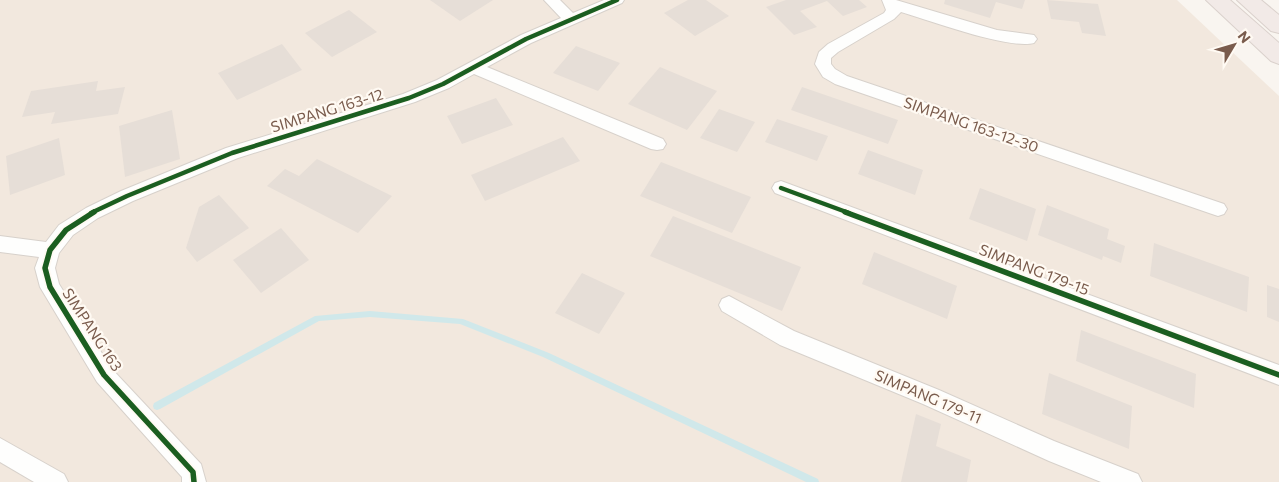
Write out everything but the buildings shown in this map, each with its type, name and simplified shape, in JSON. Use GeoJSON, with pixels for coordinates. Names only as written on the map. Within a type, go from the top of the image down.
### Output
{"type":"FeatureCollection","features":[{"type":"Feature","properties":{"kind":"highway"},"geometry":{"type":"LineString","coordinates":[[1217,0],[1279,56]]}},
{"type":"Feature","properties":{"kind":"highway"},"geometry":{"type":"LineString","coordinates":[[1248,0],[1279,26]]}},
{"type":"Feature","properties":{"kind":"street"},"geometry":{"type":"LineString","coordinates":[[552,0],[572,20]]}},
{"type":"Feature","properties":{"kind":"street","name":"SIMPANG 163-12"},"geometry":{"type":"LineString","coordinates":[[50,250],[66,230],[92,213],[126,196],[232,153],[409,98],[442,84],[526,39],[617,0]]}},
{"type":"Feature","properties":{"kind":"street","name":"SIMPANG 163-12-30"},"geometry":{"type":"LineString","coordinates":[[891,2],[996,36],[1029,40]]}},
{"type":"Feature","properties":{"kind":"street","name":"SIMPANG 163-12-30"},"geometry":{"type":"LineString","coordinates":[[891,2],[894,11],[889,16],[834,48],[824,56],[822,64],[829,73],[841,80],[1218,209]]}},
{"type":"Feature","properties":{"kind":"street"},"geometry":{"type":"LineString","coordinates":[[472,67],[657,144]]}},
{"type":"Feature","properties":{"kind":"street","name":"SIMPANG 179-15"},"geometry":{"type":"LineString","coordinates":[[781,188],[1279,375]]}},
{"type":"Feature","properties":{"kind":"street"},"geometry":{"type":"LineString","coordinates":[[0,244],[50,250]]}},
{"type":"Feature","properties":{"kind":"street","name":"SIMPANG 163"},"geometry":{"type":"LineString","coordinates":[[50,250],[45,268],[50,287],[99,367],[104,375],[193,472],[194,482]]}},
{"type":"Feature","properties":{"kind":"street","name":"SIMPANG 179-11"},"geometry":{"type":"LineString","coordinates":[[728,305],[787,338],[931,397],[1049,450],[1130,482]]}},
{"type":"Feature","properties":{"kind":"street"},"geometry":{"type":"LineString","coordinates":[[0,449],[56,482]]}},
{"type":"Feature","properties":{"kind":"shaded area"},"geometry":{"type":"Polygon","coordinates":[[[0,0],[1177,0],[1279,96],[1279,482],[0,482],[0,0]]]}},
{"type":"Feature","properties":{"kind":"waterway"},"geometry":{"type":"LineString","coordinates":[[157,406],[318,318],[370,314],[460,321],[546,355],[815,482]]}},
{"type":"Feature","properties":{"kind":"cycle path"},"geometry":{"type":"LineString","coordinates":[[194,482],[193,472],[104,375],[50,287],[45,268],[50,250],[66,230],[92,213],[127,196],[232,153],[409,98],[443,84],[526,39],[617,0]]}},
{"type":"Feature","properties":{"kind":"cycle path"},"geometry":{"type":"LineString","coordinates":[[781,188],[1279,375]]}}]}
